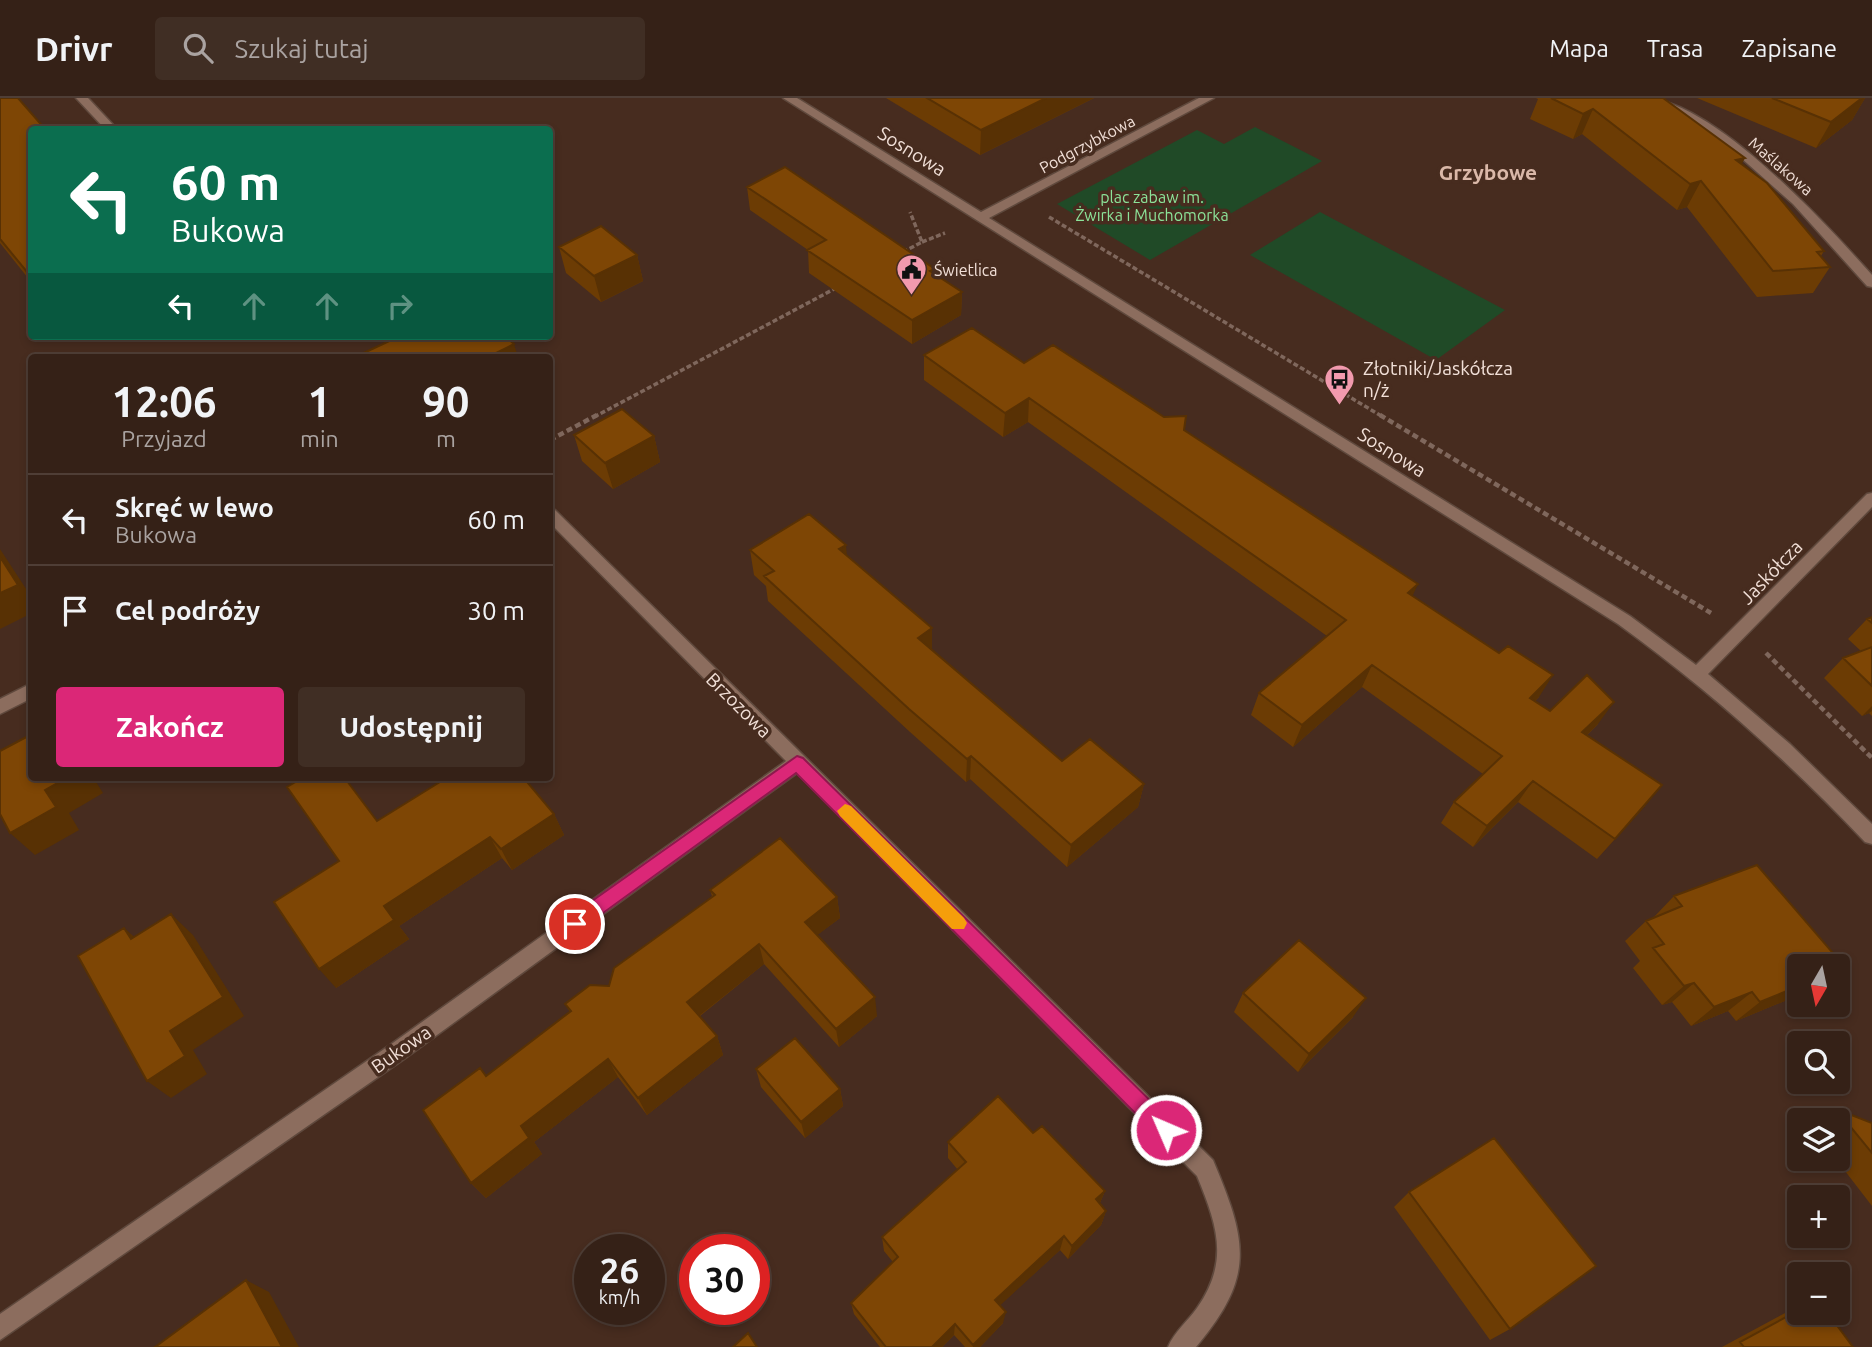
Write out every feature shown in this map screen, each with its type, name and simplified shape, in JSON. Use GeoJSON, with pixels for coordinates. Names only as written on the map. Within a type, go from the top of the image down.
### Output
{"type":"FeatureCollection","features":[{"type":"Feature","properties":{"kind":"street"},"geometry":{"type":"LineString","coordinates":[[82,98],[109,126]]}},
{"type":"Feature","properties":{"kind":"street","name":"Sosnowa"},"geometry":{"type":"LineString","coordinates":[[789,98],[1624,620],[1698,674],[1794,756],[1872,836]]}},
{"type":"Feature","properties":{"kind":"street","name":"Podgrzybkowa"},"geometry":{"type":"LineString","coordinates":[[981,218],[1208,98]]}},
{"type":"Feature","properties":{"kind":"street","name":"Maślakowa"},"geometry":{"type":"LineString","coordinates":[[1649,98],[1743,150],[1801,202],[1872,283]]}},
{"type":"Feature","properties":{"kind":"street","name":"Jaskółcza"},"geometry":{"type":"LineString","coordinates":[[1698,674],[1744,632],[1872,498]]}},
{"type":"Feature","properties":{"kind":"street","name":"Brzozowa"},"geometry":{"type":"LineString","coordinates":[[553,517],[1205,1168],[1226,1216],[1231,1270],[1209,1315],[1180,1347]]}},
{"type":"Feature","properties":{"kind":"street"},"geometry":{"type":"LineString","coordinates":[[0,707],[28,692]]}},
{"type":"Feature","properties":{"kind":"street","name":"Bukowa"},"geometry":{"type":"LineString","coordinates":[[0,1328],[397,1052],[797,763]]}},
{"type":"Feature","properties":{"kind":"path"},"geometry":{"type":"LineString","coordinates":[[898,255],[922,242],[909,210],[941,192]]}},
{"type":"Feature","properties":{"kind":"path"},"geometry":{"type":"LineString","coordinates":[[1018,199],[1744,632],[1872,758]]}},
{"type":"Feature","properties":{"kind":"path"},"geometry":{"type":"LineString","coordinates":[[553,438],[838,287]]}},
{"type":"Feature","properties":{"kind":"green space","name":"plac zabaw im. Żwirka i Muchomorka"},"geometry":{"type":"Polygon","coordinates":[[[1255,127],[1322,161],[1150,260],[1057,204],[1197,130],[1224,144],[1255,127]]]}},
{"type":"Feature","properties":{"kind":"green space"},"geometry":{"type":"Polygon","coordinates":[[[1320,212],[1505,310],[1436,360],[1250,255],[1320,212]]]}},
{"type":"Feature","properties":{"kind":"building"},"geometry":{"type":"Polygon","coordinates":[[[0,98],[18,98],[42,126],[28,126],[28,273],[0,239],[0,98]]]}},
{"type":"Feature","properties":{"kind":"building"},"geometry":{"type":"Polygon","coordinates":[[[927,98],[1046,98],[981,130],[927,98]]]}},
{"type":"Feature","properties":{"kind":"building"},"geometry":{"type":"Polygon","coordinates":[[[1551,98],[1663,98],[1745,158],[1736,160],[1767,183],[1824,251],[1817,252],[1830,267],[1773,271],[1701,181],[1690,184],[1593,109],[1583,114],[1551,98]]]}},
{"type":"Feature","properties":{"kind":"building"},"geometry":{"type":"Polygon","coordinates":[[[1772,98],[1862,98],[1831,122],[1772,98]]]}},
{"type":"Feature","properties":{"kind":"building"},"geometry":{"type":"Polygon","coordinates":[[[785,167],[935,269],[930,271],[962,292],[912,320],[807,250],[826,240],[747,187],[785,167]]]}},
{"type":"Feature","properties":{"kind":"building"},"geometry":{"type":"Polygon","coordinates":[[[601,226],[637,255],[594,276],[559,247],[601,226]]]}},
{"type":"Feature","properties":{"kind":"building"},"geometry":{"type":"Polygon","coordinates":[[[972,328],[1024,363],[1053,345],[1164,417],[1186,416],[1184,430],[1418,584],[1408,593],[1499,653],[1508,646],[1553,675],[1530,698],[1550,711],[1587,675],[1614,702],[1582,732],[1662,785],[1615,839],[1533,781],[1487,826],[1454,802],[1502,756],[1372,665],[1302,725],[1259,693],[1346,620],[1029,398],[1005,413],[924,355],[972,328]]]}},
{"type":"Feature","properties":{"kind":"building"},"geometry":{"type":"Polygon","coordinates":[[[391,340],[510,340],[514,344],[494,354],[361,354],[391,340]]]}},
{"type":"Feature","properties":{"kind":"building"},"geometry":{"type":"Polygon","coordinates":[[[622,409],[654,436],[605,463],[574,435],[622,409]]]}},
{"type":"Feature","properties":{"kind":"building"},"geometry":{"type":"Polygon","coordinates":[[[809,514],[846,545],[839,549],[932,628],[918,638],[1062,761],[1090,739],[1144,784],[1071,845],[971,756],[967,759],[909,709],[764,576],[774,571],[750,550],[809,514]]]}},
{"type":"Feature","properties":{"kind":"building"},"geometry":{"type":"Polygon","coordinates":[[[0,557],[18,585],[0,593],[0,557]]]}},
{"type":"Feature","properties":{"kind":"building"},"geometry":{"type":"Polygon","coordinates":[[[1872,647],[1872,686],[1843,658],[1872,647]]]}},
{"type":"Feature","properties":{"kind":"building"},"geometry":{"type":"Polygon","coordinates":[[[28,736],[28,781],[61,781],[45,790],[56,807],[10,833],[0,814],[0,751],[28,736]]]}},
{"type":"Feature","properties":{"kind":"building"},"geometry":{"type":"Polygon","coordinates":[[[297,781],[347,781],[377,821],[442,781],[526,781],[554,814],[501,849],[490,837],[384,906],[394,920],[319,969],[274,902],[339,861],[287,787],[297,781]]]}},
{"type":"Feature","properties":{"kind":"building"},"geometry":{"type":"Polygon","coordinates":[[[780,838],[837,897],[805,922],[875,997],[836,1029],[759,944],[687,1002],[717,1036],[638,1098],[608,1059],[521,1126],[529,1138],[471,1183],[423,1110],[480,1068],[486,1076],[571,1011],[565,1004],[590,985],[609,986],[614,968],[715,895],[710,890],[780,838]]]}},
{"type":"Feature","properties":{"kind":"building"},"geometry":{"type":"Polygon","coordinates":[[[1757,865],[1834,954],[1787,954],[1787,991],[1760,1002],[1752,992],[1714,1007],[1694,983],[1684,986],[1653,948],[1664,944],[1646,921],[1682,906],[1674,896],[1757,865]]]}},
{"type":"Feature","properties":{"kind":"building"},"geometry":{"type":"Polygon","coordinates":[[[171,914],[223,997],[170,1031],[185,1056],[147,1081],[78,956],[124,928],[131,939],[171,914]]]}},
{"type":"Feature","properties":{"kind":"building"},"geometry":{"type":"Polygon","coordinates":[[[1299,940],[1366,998],[1309,1054],[1243,993],[1299,940]]]}},
{"type":"Feature","properties":{"kind":"building"},"geometry":{"type":"Polygon","coordinates":[[[795,1038],[840,1089],[801,1122],[756,1069],[795,1038]]]}},
{"type":"Feature","properties":{"kind":"building"},"geometry":{"type":"Polygon","coordinates":[[[998,1096],[1033,1133],[1042,1126],[1105,1191],[1096,1199],[1106,1211],[1072,1246],[1064,1236],[995,1300],[1006,1312],[973,1345],[955,1324],[932,1347],[886,1347],[851,1303],[898,1257],[882,1237],[966,1162],[948,1142],[998,1096]]]}},
{"type":"Feature","properties":{"kind":"building"},"geometry":{"type":"Polygon","coordinates":[[[1850,1114],[1872,1123],[1872,1153],[1850,1126],[1850,1114]]]}},
{"type":"Feature","properties":{"kind":"building"},"geometry":{"type":"Polygon","coordinates":[[[1494,1138],[1596,1266],[1510,1329],[1409,1192],[1494,1138]]]}},
{"type":"Feature","properties":{"kind":"building"},"geometry":{"type":"Polygon","coordinates":[[[246,1280],[282,1347],[155,1347],[246,1280]]]}},
{"type":"Feature","properties":{"kind":"building"},"geometry":{"type":"Polygon","coordinates":[[[1787,1317],[1787,1325],[1837,1325],[1853,1347],[1744,1347],[1740,1342],[1787,1317]]]}},
{"type":"Feature","properties":{"kind":"building"},"geometry":{"type":"Polygon","coordinates":[[[748,1333],[757,1347],[733,1347],[748,1333]]]}},
{"type":"Feature","properties":{"kind":"slow traffic"},"geometry":{"type":"LineString","coordinates":[[845,811],[958,923]]}},
{"type":"Feature","properties":{"kind":"place","name":"Świetlica"},"geometry":{"type":"Point","coordinates":[911,297]}},
{"type":"Feature","properties":{"kind":"place","name":"Złotniki/Jaskółcza n/ż"},"geometry":{"type":"Point","coordinates":[1340,406]}},
{"type":"Feature","properties":{"kind":"district","name":"Grzybowe"},"geometry":{"type":"Point","coordinates":[1488,172]}},
{"type":"Feature","properties":{"kind":"route"},"geometry":{"type":"LineString","coordinates":[[575,924],[797,763],[1166,1130]]}}]}
